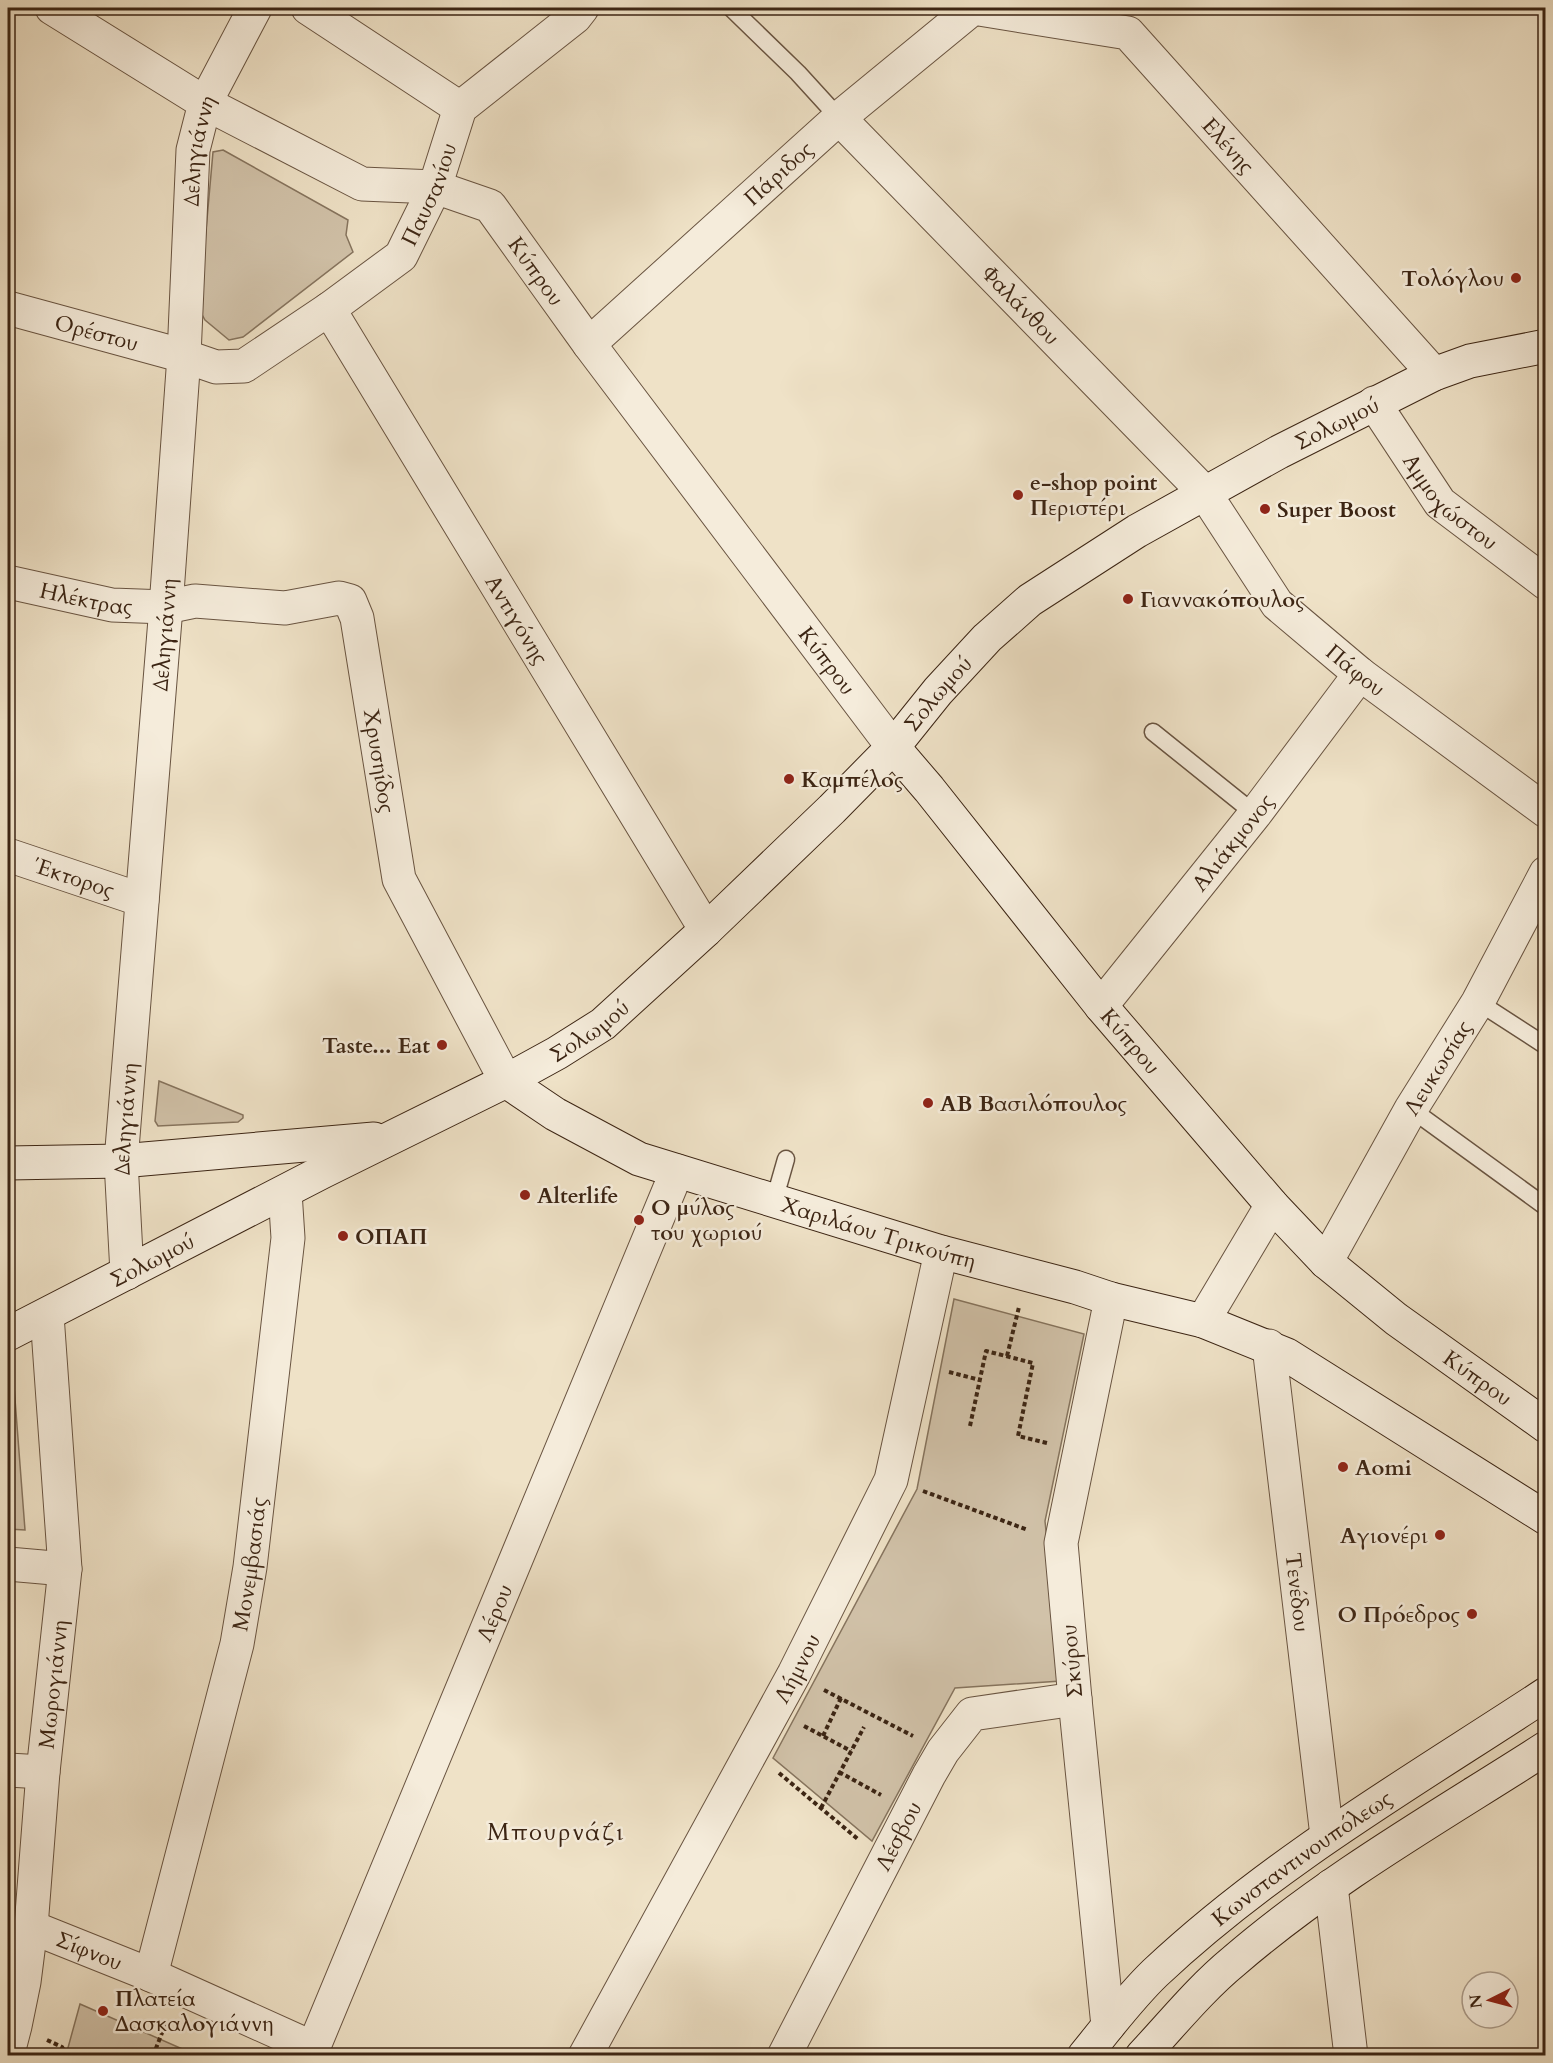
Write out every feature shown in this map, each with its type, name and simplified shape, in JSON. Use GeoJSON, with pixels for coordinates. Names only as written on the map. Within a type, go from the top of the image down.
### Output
{"type":"FeatureCollection","features":[{"type":"Feature","properties":{"kind":"street","name":"Δεληγιάννη"},"geometry":{"type":"LineString","coordinates":[[127,1273],[121,1161],[184,356],[193,150],[205,103],[255,8]]}},
{"type":"Feature","properties":{"kind":"street"},"geometry":{"type":"LineString","coordinates":[[308,8],[460,108],[575,17],[582,8]]}},
{"type":"Feature","properties":{"kind":"street","name":"Πάριδος"},"geometry":{"type":"LineString","coordinates":[[589,344],[839,118],[973,8]]}},
{"type":"Feature","properties":{"kind":"street","name":"Ελένης"},"geometry":{"type":"LineString","coordinates":[[973,8],[1132,20],[1434,374]]}},
{"type":"Feature","properties":{"kind":"street","name":"Κύπρου"},"geometry":{"type":"LineString","coordinates":[[59,10],[205,103],[362,184],[435,187],[490,206],[589,344],[893,747],[1101,1006],[1272,1205],[1326,1262],[1396,1319],[1545,1426]]}},
{"type":"Feature","properties":{"kind":"street","name":"Παυσανίου"},"geometry":{"type":"LineString","coordinates":[[184,356],[216,367],[244,366],[329,309],[401,255],[435,187],[460,108]]}},
{"type":"Feature","properties":{"kind":"street","name":"Φαλάνθου"},"geometry":{"type":"LineString","coordinates":[[839,118],[1204,492]]}},
{"type":"Feature","properties":{"kind":"street","name":"Ορέστου"},"geometry":{"type":"LineString","coordinates":[[8,308],[184,356]]}},
{"type":"Feature","properties":{"kind":"street","name":"Αντιγόνης"},"geometry":{"type":"LineString","coordinates":[[329,309],[706,930]]}},
{"type":"Feature","properties":{"kind":"street","name":"Σολωμού"},"geometry":{"type":"LineString","coordinates":[[8,1334],[506,1081],[603,1024],[706,930],[832,809],[893,747],[938,691],[987,638],[1030,600],[1137,531],[1204,492],[1434,374],[1470,361],[1545,346]]}},
{"type":"Feature","properties":{"kind":"street","name":"Αμμοχώστου"},"geometry":{"type":"LineString","coordinates":[[1374,403],[1440,503],[1545,584]]}},
{"type":"Feature","properties":{"kind":"street","name":"Πάφου"},"geometry":{"type":"LineString","coordinates":[[1204,492],[1277,604],[1360,674],[1545,811]]}},
{"type":"Feature","properties":{"kind":"street","name":"Ηλέκτρας"},"geometry":{"type":"LineString","coordinates":[[8,582],[112,605],[166,607]]}},
{"type":"Feature","properties":{"kind":"street","name":"Χρυσηίδος"},"geometry":{"type":"LineString","coordinates":[[166,607],[195,601],[285,608],[339,598],[350,601],[357,618],[399,879],[506,1081]]}},
{"type":"Feature","properties":{"kind":"street","name":"Αλιάκμονος"},"geometry":{"type":"LineString","coordinates":[[1101,1006],[1256,814],[1360,674]]}},
{"type":"Feature","properties":{"kind":"street","name":"Έκτορος"},"geometry":{"type":"LineString","coordinates":[[8,855],[142,900]]}},
{"type":"Feature","properties":{"kind":"street","name":"Λευκωσίας"},"geometry":{"type":"LineString","coordinates":[[1326,1262],[1411,1109],[1478,1002],[1545,873]]}},
{"type":"Feature","properties":{"kind":"street","name":"Χαριλάου Τρικούπη"},"geometry":{"type":"LineString","coordinates":[[506,1081],[555,1114],[639,1159],[941,1252],[1111,1299],[1203,1321],[1269,1346]]}},
{"type":"Feature","properties":{"kind":"street","name":"Σολωμού"},"geometry":{"type":"LineString","coordinates":[[8,1163],[121,1161],[392,1137]]}},
{"type":"Feature","properties":{"kind":"street","name":"Μονεμβασιάς"},"geometry":{"type":"LineString","coordinates":[[150,1975],[237,1644],[250,1567],[288,1238],[285,1192],[266,1148]]}},
{"type":"Feature","properties":{"kind":"street","name":"Λέρου"},"geometry":{"type":"LineString","coordinates":[[311,2052],[677,1171]]}},
{"type":"Feature","properties":{"kind":"street"},"geometry":{"type":"LineString","coordinates":[[1203,1321],[1272,1205]]}},
{"type":"Feature","properties":{"kind":"street","name":"Λήμνου"},"geometry":{"type":"LineString","coordinates":[[585,2055],[794,1674],[891,1479],[941,1252]]}},
{"type":"Feature","properties":{"kind":"street","name":"Σκύρου"},"geometry":{"type":"LineString","coordinates":[[1108,2026],[1061,1543],[1111,1299]]}},
{"type":"Feature","properties":{"kind":"street","name":"Μωρογιάννη"},"geometry":{"type":"LineString","coordinates":[[10,2035],[24,1982],[31,1927],[65,1569],[47,1315]]}},
{"type":"Feature","properties":{"kind":"street"},"geometry":{"type":"LineString","coordinates":[[1269,1346],[1287,1355],[1545,1518]]}},
{"type":"Feature","properties":{"kind":"street","name":"Τενέδου"},"geometry":{"type":"LineString","coordinates":[[1269,1346],[1327,1836]]}},
{"type":"Feature","properties":{"kind":"street"},"geometry":{"type":"LineString","coordinates":[[8,1564],[65,1569]]}},
{"type":"Feature","properties":{"kind":"street","name":"Κωνσταντινουπόλεως"},"geometry":{"type":"LineString","coordinates":[[1084,2055],[1154,1975],[1256,1887],[1327,1836],[1545,1694]]}},
{"type":"Feature","properties":{"kind":"street","name":"Λέσβου"},"geometry":{"type":"LineString","coordinates":[[784,2055],[943,1751],[972,1714],[1075,1700]]}},
{"type":"Feature","properties":{"kind":"street","name":"Κωνσταντινουπόλεως"},"geometry":{"type":"LineString","coordinates":[[1142,2055],[1232,1962],[1331,1886],[1545,1748]]}},
{"type":"Feature","properties":{"kind":"street"},"geometry":{"type":"LineString","coordinates":[[8,1770],[44,1772]]}},
{"type":"Feature","properties":{"kind":"street"},"geometry":{"type":"LineString","coordinates":[[1331,1886],[1351,2055]]}},
{"type":"Feature","properties":{"kind":"street","name":"Σίφνου"},"geometry":{"type":"LineString","coordinates":[[31,1927],[150,1975],[311,2052]]}},
{"type":"Feature","properties":{"kind":"lane"},"geometry":{"type":"LineString","coordinates":[[731,8],[798,72],[839,118]]}},
{"type":"Feature","properties":{"kind":"lane"},"geometry":{"type":"LineString","coordinates":[[1153,732],[1256,814]]}},
{"type":"Feature","properties":{"kind":"lane"},"geometry":{"type":"LineString","coordinates":[[1478,1002],[1545,1046]]}},
{"type":"Feature","properties":{"kind":"lane"},"geometry":{"type":"LineString","coordinates":[[1411,1109],[1545,1206]]}},
{"type":"Feature","properties":{"kind":"lane"},"geometry":{"type":"LineString","coordinates":[[774,1201],[786,1159]]}},
{"type":"Feature","properties":{"kind":"path"},"geometry":{"type":"LineString","coordinates":[[1007,1356],[1027,1274]]}},
{"type":"Feature","properties":{"kind":"path"},"geometry":{"type":"LineString","coordinates":[[970,1426],[986,1351],[1033,1363],[1018,1436],[1080,1451]]}},
{"type":"Feature","properties":{"kind":"path"},"geometry":{"type":"LineString","coordinates":[[891,1479],[1061,1543]]}},
{"type":"Feature","properties":{"kind":"path"},"geometry":{"type":"LineString","coordinates":[[794,1674],[943,1751]]}},
{"type":"Feature","properties":{"kind":"path"},"geometry":{"type":"LineString","coordinates":[[823,1736],[841,1698]]}},
{"type":"Feature","properties":{"kind":"path"},"geometry":{"type":"LineString","coordinates":[[773,1710],[851,1751]]}},
{"type":"Feature","properties":{"kind":"path"},"geometry":{"type":"LineString","coordinates":[[820,1808],[864,1727]]}},
{"type":"Feature","properties":{"kind":"path"},"geometry":{"type":"LineString","coordinates":[[751,1749],[885,1861]]}},
{"type":"Feature","properties":{"kind":"path"},"geometry":{"type":"LineString","coordinates":[[839,1772],[910,1812]]}},
{"type":"Feature","properties":{"kind":"shaded area"},"geometry":{"type":"Polygon","coordinates":[[[223,150],[348,220],[346,235],[353,252],[243,337],[229,340],[205,320],[199,309],[213,152],[223,150]]]}},
{"type":"Feature","properties":{"kind":"shaded area"},"geometry":{"type":"Polygon","coordinates":[[[159,1081],[243,1115],[243,1118],[238,1122],[158,1126],[155,1121],[159,1081]]]}},
{"type":"Feature","properties":{"kind":"shaded area"},"geometry":{"type":"Polygon","coordinates":[[[954,1299],[1084,1334],[1045,1521],[1061,1681],[955,1688],[872,1841],[773,1758],[917,1489],[954,1299]]]}},
{"type":"Feature","properties":{"kind":"shaded area"},"geometry":{"type":"Polygon","coordinates":[[[13,1373],[25,1530],[8,1529],[8,1375],[13,1373]]]}},
{"type":"Feature","properties":{"kind":"shaded area"},"geometry":{"type":"Polygon","coordinates":[[[80,2004],[196,2055],[66,2055],[80,2004]]]}},
{"type":"Feature","properties":{"kind":"place","name":"Τολόγλου"},"geometry":{"type":"Point","coordinates":[1516,278]}},
{"type":"Feature","properties":{"kind":"place","name":"e-shop point Περιστέρι"},"geometry":{"type":"Point","coordinates":[1018,495]}},
{"type":"Feature","properties":{"kind":"place","name":"Super Boost"},"geometry":{"type":"Point","coordinates":[1265,509]}},
{"type":"Feature","properties":{"kind":"place","name":"Γιαννακόπουλος"},"geometry":{"type":"Point","coordinates":[1128,599]}},
{"type":"Feature","properties":{"kind":"place","name":"Καμπέλος"},"geometry":{"type":"Point","coordinates":[789,779]}},
{"type":"Feature","properties":{"kind":"place","name":"Taste... Eat"},"geometry":{"type":"Point","coordinates":[442,1045]}},
{"type":"Feature","properties":{"kind":"place","name":"ΑΒ Βασιλόπουλος"},"geometry":{"type":"Point","coordinates":[928,1103]}},
{"type":"Feature","properties":{"kind":"place","name":"Alterlife"},"geometry":{"type":"Point","coordinates":[525,1195]}},
{"type":"Feature","properties":{"kind":"place","name":"Ο μύλος του χωριού"},"geometry":{"type":"Point","coordinates":[639,1220]}},
{"type":"Feature","properties":{"kind":"place","name":"ΟΠΑΠ"},"geometry":{"type":"Point","coordinates":[343,1236]}},
{"type":"Feature","properties":{"kind":"place","name":"Aomi"},"geometry":{"type":"Point","coordinates":[1343,1467]}},
{"type":"Feature","properties":{"kind":"place","name":"Αγιονέρι"},"geometry":{"type":"Point","coordinates":[1440,1535]}},
{"type":"Feature","properties":{"kind":"place","name":"Ο Πρόεδρος"},"geometry":{"type":"Point","coordinates":[1472,1614]}},
{"type":"Feature","properties":{"kind":"place","name":"Πλατεία Δασκαλογιάννη"},"geometry":{"type":"Point","coordinates":[103,2011]}},
{"type":"Feature","properties":{"kind":"district","name":"Μπουρνάζι"},"geometry":{"type":"Point","coordinates":[556,1832]}}]}
